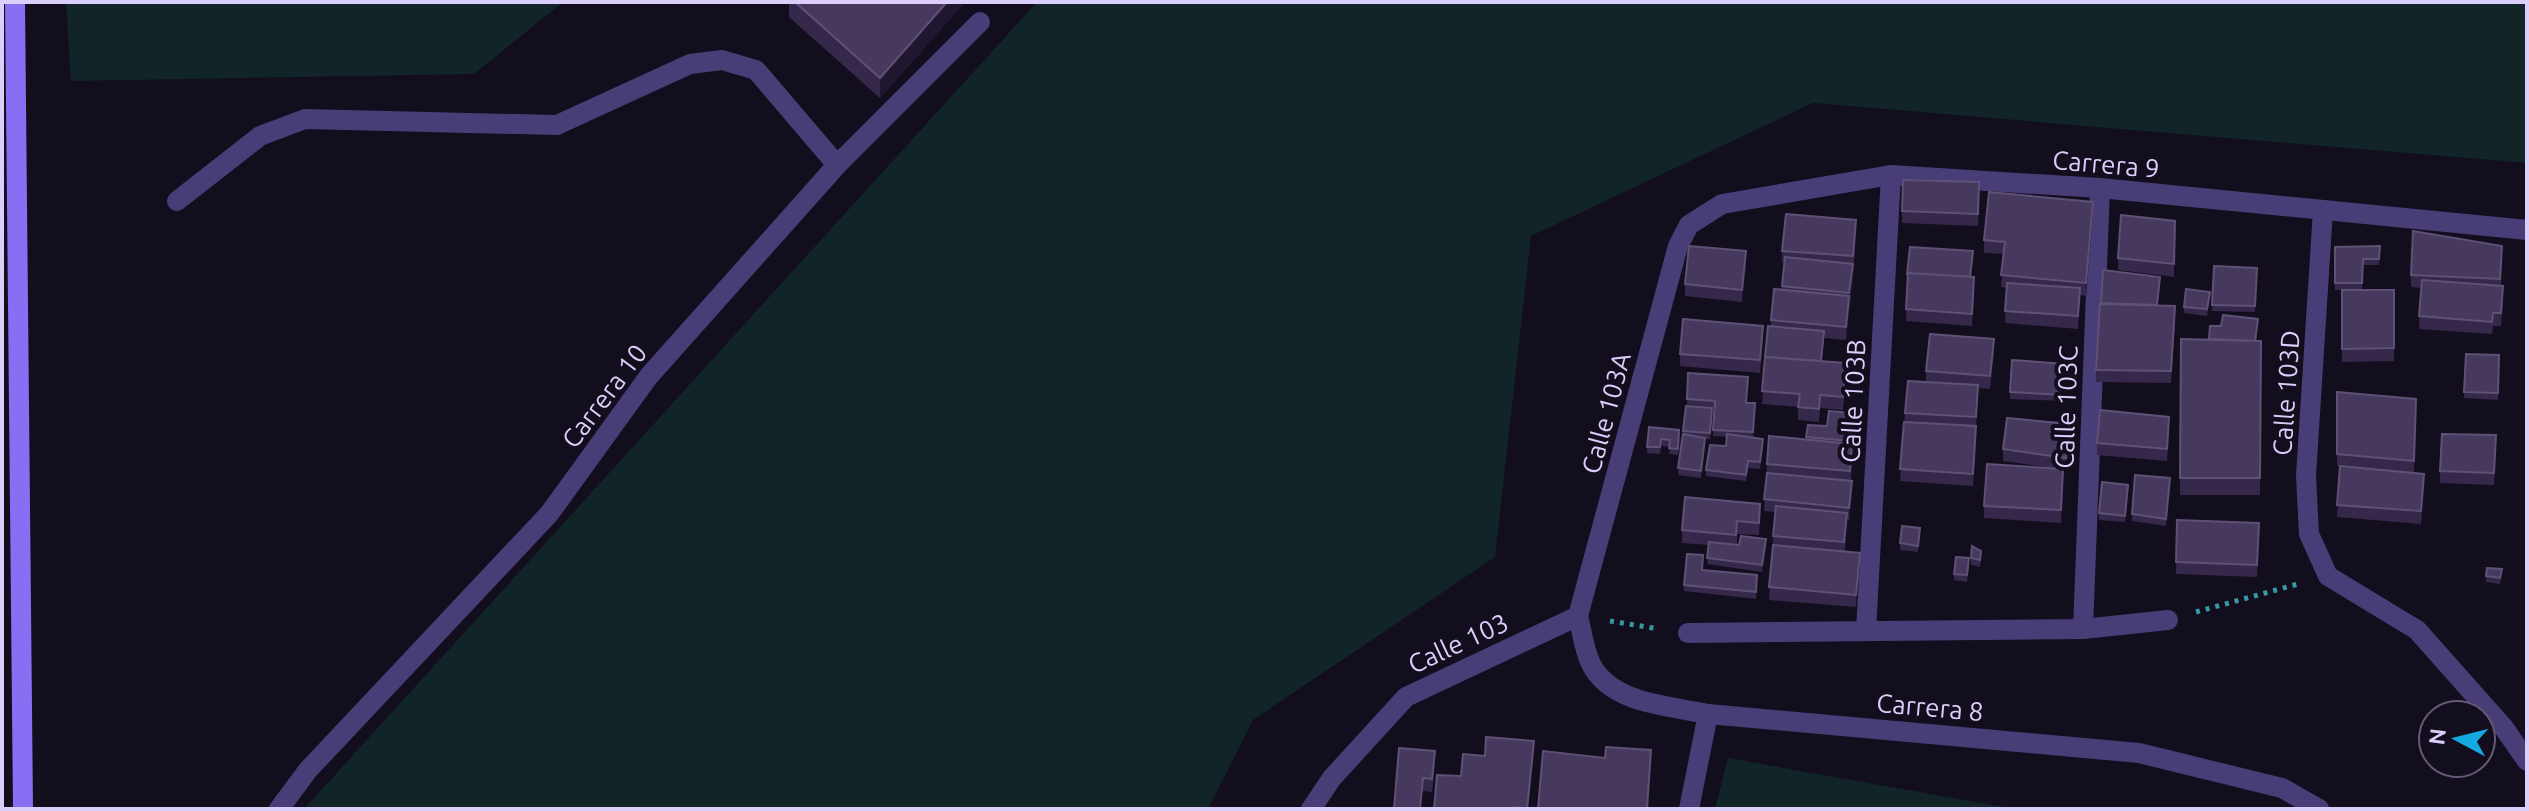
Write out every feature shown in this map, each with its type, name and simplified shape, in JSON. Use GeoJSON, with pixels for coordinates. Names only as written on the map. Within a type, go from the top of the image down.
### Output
{"type":"FeatureCollection","features":[{"type":"Feature","properties":{"kind":"main road"},"geometry":{"type":"LineString","coordinates":[[15,2],[23,809]]}},
{"type":"Feature","properties":{"kind":"street","name":"Carrera 10"},"geometry":{"type":"LineString","coordinates":[[279,809],[308,770],[549,514],[649,376],[837,165],[980,22]]}},
{"type":"Feature","properties":{"kind":"street"},"geometry":{"type":"LineString","coordinates":[[177,201],[260,136],[305,119],[557,125],[690,64],[722,60],[756,70],[837,165]]}},
{"type":"Feature","properties":{"kind":"street","name":"Carrera 9"},"geometry":{"type":"LineString","coordinates":[[1689,225],[1722,204],[1891,175],[2100,188],[2527,230]]}},
{"type":"Feature","properties":{"kind":"street","name":"Calle 103B"},"geometry":{"type":"LineString","coordinates":[[1866,631],[1891,175]]}},
{"type":"Feature","properties":{"kind":"street","name":"Calle 103C"},"geometry":{"type":"LineString","coordinates":[[2083,629],[2100,188]]}},
{"type":"Feature","properties":{"kind":"street","name":"Calle 103D"},"geometry":{"type":"LineString","coordinates":[[2323,210],[2306,476],[2309,534],[2328,576]]}},
{"type":"Feature","properties":{"kind":"street","name":"Calle 103A"},"geometry":{"type":"LineString","coordinates":[[1578,616],[1678,246],[1689,225]]}},
{"type":"Feature","properties":{"kind":"street"},"geometry":{"type":"LineString","coordinates":[[2328,576],[2417,630],[2504,728],[2527,761]]}},
{"type":"Feature","properties":{"kind":"street","name":"Carrera 8"},"geometry":{"type":"LineString","coordinates":[[1578,616],[1591,664],[1608,686],[1647,702],[1708,714],[2139,753],[2282,788],[2319,809]]}},
{"type":"Feature","properties":{"kind":"street","name":"Calle 103"},"geometry":{"type":"LineString","coordinates":[[1311,809],[1332,778],[1406,697],[1578,616]]}},
{"type":"Feature","properties":{"kind":"street"},"geometry":{"type":"LineString","coordinates":[[1688,633],[2083,629],[2168,620]]}},
{"type":"Feature","properties":{"kind":"street"},"geometry":{"type":"LineString","coordinates":[[1689,809],[1708,714]]}},
{"type":"Feature","properties":{"kind":"path"},"geometry":{"type":"LineString","coordinates":[[2168,620],[2328,576]]}},
{"type":"Feature","properties":{"kind":"path"},"geometry":{"type":"LineString","coordinates":[[1578,616],[1688,633]]}},
{"type":"Feature","properties":{"kind":"green space"},"geometry":{"type":"Polygon","coordinates":[[[66,2],[563,2],[474,74],[71,81],[66,2]]]}},
{"type":"Feature","properties":{"kind":"green space"},"geometry":{"type":"Polygon","coordinates":[[[1037,2],[2527,2],[2527,163],[1813,103],[1531,236],[1495,557],[1253,720],[1208,809],[304,809],[1037,2]]]}},
{"type":"Feature","properties":{"kind":"green space"},"geometry":{"type":"Polygon","coordinates":[[[1728,758],[2015,809],[1715,809],[1728,758]]]}},
{"type":"Feature","properties":{"kind":"building"},"geometry":{"type":"Polygon","coordinates":[[[795,2],[947,2],[880,78],[795,2]]]}},
{"type":"Feature","properties":{"kind":"building"},"geometry":{"type":"Polygon","coordinates":[[[1903,180],[1979,182],[1978,214],[1902,211],[1903,180]]]}},
{"type":"Feature","properties":{"kind":"building"},"geometry":{"type":"Polygon","coordinates":[[[1989,192],[2093,202],[2086,283],[2001,275],[2005,242],[1984,240],[1989,192]]]}},
{"type":"Feature","properties":{"kind":"building"},"geometry":{"type":"Polygon","coordinates":[[[1786,214],[1856,220],[1853,256],[1782,251],[1786,214]]]}},
{"type":"Feature","properties":{"kind":"building"},"geometry":{"type":"Polygon","coordinates":[[[2121,215],[2175,221],[2174,264],[2118,258],[2121,215]]]}},
{"type":"Feature","properties":{"kind":"building"},"geometry":{"type":"Polygon","coordinates":[[[2413,231],[2502,246],[2500,279],[2411,275],[2413,231]]]}},
{"type":"Feature","properties":{"kind":"building"},"geometry":{"type":"Polygon","coordinates":[[[1689,246],[1746,251],[1742,290],[1685,284],[1689,246]]]}},
{"type":"Feature","properties":{"kind":"building"},"geometry":{"type":"Polygon","coordinates":[[[2380,246],[2379,259],[2363,259],[2362,283],[2335,283],[2335,247],[2380,246]]]}},
{"type":"Feature","properties":{"kind":"building"},"geometry":{"type":"Polygon","coordinates":[[[1910,247],[1973,251],[1970,277],[1907,274],[1910,247]]]}},
{"type":"Feature","properties":{"kind":"building"},"geometry":{"type":"Polygon","coordinates":[[[1785,257],[1853,264],[1849,293],[1782,286],[1785,257]]]}},
{"type":"Feature","properties":{"kind":"building"},"geometry":{"type":"Polygon","coordinates":[[[2214,266],[2257,268],[2255,306],[2212,305],[2214,266]]]}},
{"type":"Feature","properties":{"kind":"building"},"geometry":{"type":"Polygon","coordinates":[[[2103,270],[2160,277],[2157,305],[2101,303],[2103,270]]]}},
{"type":"Feature","properties":{"kind":"building"},"geometry":{"type":"Polygon","coordinates":[[[1908,273],[1974,277],[1972,314],[1906,309],[1908,273]]]}},
{"type":"Feature","properties":{"kind":"building"},"geometry":{"type":"Polygon","coordinates":[[[2422,280],[2503,286],[2501,313],[2493,313],[2492,322],[2419,316],[2422,280]]]}},
{"type":"Feature","properties":{"kind":"building"},"geometry":{"type":"Polygon","coordinates":[[[2007,283],[2080,288],[2078,316],[2005,311],[2007,283]]]}},
{"type":"Feature","properties":{"kind":"building"},"geometry":{"type":"Polygon","coordinates":[[[1774,289],[1849,296],[1846,327],[1771,320],[1774,289]]]}},
{"type":"Feature","properties":{"kind":"building"},"geometry":{"type":"Polygon","coordinates":[[[2186,289],[2210,292],[2207,309],[2184,307],[2186,289]]]}},
{"type":"Feature","properties":{"kind":"building"},"geometry":{"type":"Polygon","coordinates":[[[2342,290],[2394,290],[2394,348],[2342,349],[2342,290]]]}},
{"type":"Feature","properties":{"kind":"building"},"geometry":{"type":"Polygon","coordinates":[[[2100,304],[2175,306],[2171,371],[2096,370],[2100,304]]]}},
{"type":"Feature","properties":{"kind":"building"},"geometry":{"type":"Polygon","coordinates":[[[2223,315],[2258,319],[2255,341],[2209,339],[2210,326],[2221,326],[2223,315]]]}},
{"type":"Feature","properties":{"kind":"building"},"geometry":{"type":"Polygon","coordinates":[[[1683,319],[1763,326],[1760,360],[1680,354],[1683,319]]]}},
{"type":"Feature","properties":{"kind":"building"},"geometry":{"type":"Polygon","coordinates":[[[1768,326],[1824,331],[1821,361],[1765,357],[1768,326]]]}},
{"type":"Feature","properties":{"kind":"building"},"geometry":{"type":"Polygon","coordinates":[[[1930,334],[1994,339],[1990,376],[1926,371],[1930,334]]]}},
{"type":"Feature","properties":{"kind":"building"},"geometry":{"type":"Polygon","coordinates":[[[2181,339],[2261,341],[2260,478],[2180,478],[2181,339]]]}},
{"type":"Feature","properties":{"kind":"building"},"geometry":{"type":"Polygon","coordinates":[[[2466,354],[2499,355],[2498,393],[2464,392],[2466,354]]]}},
{"type":"Feature","properties":{"kind":"building"},"geometry":{"type":"Polygon","coordinates":[[[1765,357],[1846,363],[1843,397],[1820,395],[1819,409],[1798,407],[1800,394],[1762,391],[1765,357]]]}},
{"type":"Feature","properties":{"kind":"building"},"geometry":{"type":"Polygon","coordinates":[[[2012,360],[2067,364],[2064,395],[2010,392],[2012,360]]]}},
{"type":"Feature","properties":{"kind":"building"},"geometry":{"type":"Polygon","coordinates":[[[1688,373],[1748,377],[1746,403],[1755,403],[1753,432],[1713,430],[1715,401],[1687,399],[1688,373]]]}},
{"type":"Feature","properties":{"kind":"building"},"geometry":{"type":"Polygon","coordinates":[[[1908,381],[1978,385],[1976,417],[1905,413],[1908,381]]]}},
{"type":"Feature","properties":{"kind":"building"},"geometry":{"type":"Polygon","coordinates":[[[2337,392],[2416,399],[2414,461],[2337,454],[2337,392]]]}},
{"type":"Feature","properties":{"kind":"building"},"geometry":{"type":"Polygon","coordinates":[[[1686,406],[1712,408],[1710,433],[1683,431],[1686,406]]]}},
{"type":"Feature","properties":{"kind":"building"},"geometry":{"type":"Polygon","coordinates":[[[2100,410],[2169,417],[2167,449],[2097,443],[2100,410]]]}},
{"type":"Feature","properties":{"kind":"building"},"geometry":{"type":"Polygon","coordinates":[[[1829,411],[1851,413],[1849,441],[1806,437],[1808,425],[1827,426],[1829,411]]]}},
{"type":"Feature","properties":{"kind":"building"},"geometry":{"type":"Polygon","coordinates":[[[2007,418],[2070,424],[2066,458],[2003,449],[2007,418]]]}},
{"type":"Feature","properties":{"kind":"building"},"geometry":{"type":"Polygon","coordinates":[[[1904,422],[1976,426],[1973,474],[1900,469],[1904,422]]]}},
{"type":"Feature","properties":{"kind":"building"},"geometry":{"type":"Polygon","coordinates":[[[1649,427],[1679,430],[1678,449],[1669,448],[1670,440],[1661,439],[1660,447],[1647,447],[1649,427]]]}},
{"type":"Feature","properties":{"kind":"building"},"geometry":{"type":"Polygon","coordinates":[[[1683,434],[1705,438],[1701,471],[1678,468],[1683,434]]]}},
{"type":"Feature","properties":{"kind":"building"},"geometry":{"type":"Polygon","coordinates":[[[1727,434],[1763,439],[1760,462],[1748,461],[1746,475],[1706,470],[1710,445],[1726,446],[1727,434]]]}},
{"type":"Feature","properties":{"kind":"building"},"geometry":{"type":"Polygon","coordinates":[[[2442,434],[2496,435],[2494,473],[2440,471],[2442,434]]]}},
{"type":"Feature","properties":{"kind":"building"},"geometry":{"type":"Polygon","coordinates":[[[1769,436],[1852,444],[1850,471],[1767,464],[1769,436]]]}},
{"type":"Feature","properties":{"kind":"building"},"geometry":{"type":"Polygon","coordinates":[[[1987,464],[2063,469],[2061,510],[1984,506],[1987,464]]]}},
{"type":"Feature","properties":{"kind":"building"},"geometry":{"type":"Polygon","coordinates":[[[2340,466],[2424,474],[2421,511],[2337,505],[2340,466]]]}},
{"type":"Feature","properties":{"kind":"building"},"geometry":{"type":"Polygon","coordinates":[[[1767,473],[1852,481],[1849,508],[1764,499],[1767,473]]]}},
{"type":"Feature","properties":{"kind":"building"},"geometry":{"type":"Polygon","coordinates":[[[2135,475],[2170,478],[2166,519],[2132,514],[2135,475]]]}},
{"type":"Feature","properties":{"kind":"building"},"geometry":{"type":"Polygon","coordinates":[[[2102,482],[2128,485],[2125,516],[2099,513],[2102,482]]]}},
{"type":"Feature","properties":{"kind":"building"},"geometry":{"type":"Polygon","coordinates":[[[1685,497],[1760,504],[1759,523],[1737,521],[1736,535],[1682,530],[1685,497]]]}},
{"type":"Feature","properties":{"kind":"building"},"geometry":{"type":"Polygon","coordinates":[[[1776,506],[1847,513],[1844,542],[1773,536],[1776,506]]]}},
{"type":"Feature","properties":{"kind":"building"},"geometry":{"type":"Polygon","coordinates":[[[2177,520],[2259,523],[2257,565],[2176,562],[2177,520]]]}},
{"type":"Feature","properties":{"kind":"building"},"geometry":{"type":"Polygon","coordinates":[[[1902,526],[1920,528],[1918,546],[1900,543],[1902,526]]]}},
{"type":"Feature","properties":{"kind":"building"},"geometry":{"type":"Polygon","coordinates":[[[1741,536],[1766,539],[1762,565],[1707,558],[1709,542],[1739,545],[1741,536]]]}},
{"type":"Feature","properties":{"kind":"building"},"geometry":{"type":"Polygon","coordinates":[[[1773,545],[1860,553],[1856,595],[1769,587],[1773,545]]]}},
{"type":"Feature","properties":{"kind":"building"},"geometry":{"type":"Polygon","coordinates":[[[1972,546],[1981,551],[1980,560],[1971,558],[1972,546]]]}},
{"type":"Feature","properties":{"kind":"building"},"geometry":{"type":"Polygon","coordinates":[[[1687,554],[1703,555],[1702,570],[1757,575],[1756,592],[1684,585],[1687,554]]]}},
{"type":"Feature","properties":{"kind":"building"},"geometry":{"type":"Polygon","coordinates":[[[1956,557],[1969,558],[1967,575],[1954,574],[1956,557]]]}},
{"type":"Feature","properties":{"kind":"building"},"geometry":{"type":"Polygon","coordinates":[[[2487,568],[2502,569],[2500,578],[2486,576],[2487,568]]]}},
{"type":"Feature","properties":{"kind":"building"},"geometry":{"type":"Polygon","coordinates":[[[1486,737],[1534,741],[1527,809],[1434,809],[1437,775],[1461,776],[1463,754],[1485,756],[1486,737]]]}},
{"type":"Feature","properties":{"kind":"building"},"geometry":{"type":"Polygon","coordinates":[[[1606,747],[1651,750],[1647,809],[1538,809],[1543,751],[1605,758],[1606,747]]]}},
{"type":"Feature","properties":{"kind":"building"},"geometry":{"type":"Polygon","coordinates":[[[1399,748],[1435,751],[1432,779],[1423,778],[1420,809],[1394,809],[1399,748]]]}}]}
